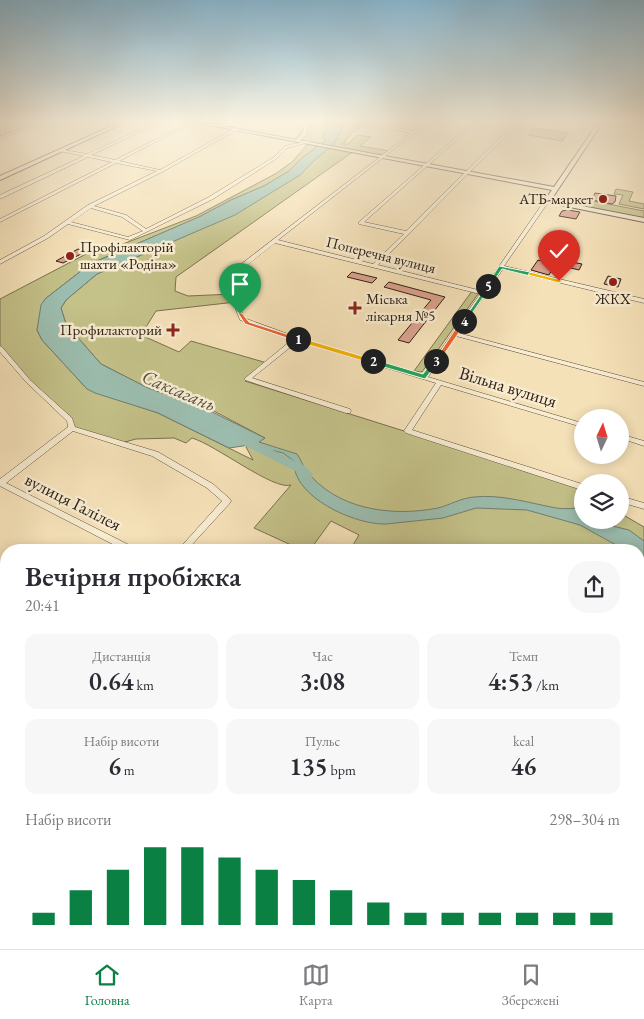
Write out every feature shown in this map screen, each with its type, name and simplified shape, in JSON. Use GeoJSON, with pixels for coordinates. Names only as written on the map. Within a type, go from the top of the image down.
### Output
{"type":"FeatureCollection","features":[{"type":"Feature","properties":{"kind":"street"},"geometry":{"type":"LineString","coordinates":[[0,178],[29,164]]}},
{"type":"Feature","properties":{"kind":"street"},"geometry":{"type":"LineString","coordinates":[[0,197],[69,164]]}},
{"type":"Feature","properties":{"kind":"street"},"geometry":{"type":"LineString","coordinates":[[0,221],[111,164]]}},
{"type":"Feature","properties":{"kind":"street"},"geometry":{"type":"LineString","coordinates":[[127,164],[161,171]]}},
{"type":"Feature","properties":{"kind":"street"},"geometry":{"type":"LineString","coordinates":[[0,262],[46,238],[90,206],[173,164]]}},
{"type":"Feature","properties":{"kind":"street"},"geometry":{"type":"LineString","coordinates":[[68,222],[128,239],[202,204],[265,164]]}},
{"type":"Feature","properties":{"kind":"street"},"geometry":{"type":"LineString","coordinates":[[274,241],[372,164]]}},
{"type":"Feature","properties":{"kind":"street"},"geometry":{"type":"LineString","coordinates":[[424,164],[556,189]]}},
{"type":"Feature","properties":{"kind":"street"},"geometry":{"type":"LineString","coordinates":[[374,266],[476,164]]}},
{"type":"Feature","properties":{"kind":"street"},"geometry":{"type":"LineString","coordinates":[[425,377],[572,164]]}},
{"type":"Feature","properties":{"kind":"street"},"geometry":{"type":"LineString","coordinates":[[407,233],[361,223],[427,165]]}},
{"type":"Feature","properties":{"kind":"street"},"geometry":{"type":"LineString","coordinates":[[547,201],[644,220]]}},
{"type":"Feature","properties":{"kind":"street"},"geometry":{"type":"LineString","coordinates":[[90,206],[124,216],[146,231]]}},
{"type":"Feature","properties":{"kind":"street","name":"Поперечна вулиця"},"geometry":{"type":"LineString","coordinates":[[274,241],[483,292]]}},
{"type":"Feature","properties":{"kind":"street","name":"Вільна вулиця"},"geometry":{"type":"LineString","coordinates":[[274,241],[229,276],[228,279],[244,321],[296,339],[574,423]]}},
{"type":"Feature","properties":{"kind":"street"},"geometry":{"type":"LineString","coordinates":[[501,268],[644,301]]}},
{"type":"Feature","properties":{"kind":"street"},"geometry":{"type":"LineString","coordinates":[[454,334],[644,384]]}},
{"type":"Feature","properties":{"kind":"street"},"geometry":{"type":"LineString","coordinates":[[296,339],[247,379],[348,411]]}},
{"type":"Feature","properties":{"kind":"street"},"geometry":{"type":"LineString","coordinates":[[0,348],[28,381],[70,420],[72,428],[155,454],[210,486],[227,501],[188,544]]}},
{"type":"Feature","properties":{"kind":"street"},"geometry":{"type":"LineString","coordinates":[[440,382],[408,432],[574,484]]}},
{"type":"Feature","properties":{"kind":"street","name":"вулиця Галілея"},"geometry":{"type":"LineString","coordinates":[[72,428],[0,483],[120,544]]}},
{"type":"Feature","properties":{"kind":"street"},"geometry":{"type":"LineString","coordinates":[[629,439],[644,444]]}},
{"type":"Feature","properties":{"kind":"street"},"geometry":{"type":"LineString","coordinates":[[629,502],[644,506]]}},
{"type":"Feature","properties":{"kind":"shaded area"},"geometry":{"type":"Polygon","coordinates":[[[289,164],[296,164],[289,171],[264,186],[231,200],[199,217],[90,264],[45,299],[37,330],[42,340],[87,389],[158,413],[253,460],[246,447],[265,438],[210,409],[148,388],[101,364],[66,324],[61,308],[66,300],[97,274],[227,218],[300,175],[311,164],[335,164],[176,277],[175,291],[188,296],[233,294],[236,302],[156,311],[141,335],[179,352],[191,341],[267,363],[245,381],[574,484],[574,529],[629,529],[629,518],[644,527],[644,544],[354,544],[359,535],[331,521],[314,544],[289,544],[254,528],[291,485],[283,485],[259,475],[192,438],[186,443],[174,438],[136,439],[121,443],[72,428],[71,424],[0,348],[0,299],[88,253],[115,247],[196,216],[275,174],[289,164]]]}},
{"type":"Feature","properties":{"kind":"shaded area"},"geometry":{"type":"Polygon","coordinates":[[[296,164],[311,164],[300,175],[235,215],[97,274],[66,300],[61,308],[66,324],[101,364],[148,388],[204,408],[265,438],[259,442],[297,454],[306,470],[318,483],[333,494],[349,502],[384,510],[420,511],[438,508],[474,497],[495,497],[515,499],[559,509],[574,508],[574,523],[527,510],[476,508],[443,518],[386,524],[358,520],[343,514],[314,497],[303,486],[296,474],[294,461],[283,453],[250,445],[229,448],[158,413],[95,393],[87,389],[42,340],[37,330],[41,305],[45,299],[90,264],[199,217],[231,200],[264,186],[289,171],[296,164]]]}},
{"type":"Feature","properties":{"kind":"shaded area"},"geometry":{"type":"Polygon","coordinates":[[[616,189],[633,192],[629,201],[644,204],[644,209],[619,204],[623,195],[614,194],[616,189]]]}},
{"type":"Feature","properties":{"kind":"shaded area"},"geometry":{"type":"Polygon","coordinates":[[[588,200],[644,211],[644,218],[578,206],[588,200]]]}},
{"type":"Feature","properties":{"kind":"shaded area"},"geometry":{"type":"Polygon","coordinates":[[[472,291],[478,294],[422,372],[414,371],[472,291]]]}},
{"type":"Feature","properties":{"kind":"shaded area"},"geometry":{"type":"Polygon","coordinates":[[[587,529],[625,529],[644,541],[644,544],[614,544],[587,529]]]}},
{"type":"Feature","properties":{"kind":"building","name":"АТБ-маркет"},"geometry":{"type":"Polygon","coordinates":[[[595,193],[616,196],[615,202],[612,204],[592,200],[595,193]]]}},
{"type":"Feature","properties":{"kind":"building"},"geometry":{"type":"Polygon","coordinates":[[[562,211],[580,212],[576,219],[559,216],[562,211]]]}},
{"type":"Feature","properties":{"kind":"building","name":"Профілакторій шахти «Родіна»"},"geometry":{"type":"Polygon","coordinates":[[[78,249],[85,252],[63,263],[56,261],[78,249]]]}},
{"type":"Feature","properties":{"kind":"building"},"geometry":{"type":"Polygon","coordinates":[[[560,258],[582,264],[579,270],[555,264],[560,258]]]}},
{"type":"Feature","properties":{"kind":"building"},"geometry":{"type":"Polygon","coordinates":[[[538,260],[555,264],[549,275],[531,270],[538,260]]]}},
{"type":"Feature","properties":{"kind":"building"},"geometry":{"type":"Polygon","coordinates":[[[352,272],[377,278],[372,283],[347,277],[352,272]]]}},
{"type":"Feature","properties":{"kind":"building","name":"ЖКХ"},"geometry":{"type":"Polygon","coordinates":[[[608,276],[621,279],[618,287],[604,284],[608,276]]]}},
{"type":"Feature","properties":{"kind":"building"},"geometry":{"type":"Polygon","coordinates":[[[389,282],[445,297],[409,343],[398,340],[431,300],[384,287],[389,282]]]}},
{"type":"Feature","properties":{"kind":"waterway","name":"Саксагань"},"geometry":{"type":"LineString","coordinates":[[244,440],[301,469],[307,475]]}},
{"type":"Feature","properties":{"kind":"place","name":"АТБ-маркет"},"geometry":{"type":"Point","coordinates":[603,199]}},
{"type":"Feature","properties":{"kind":"place","name":"Профілакторій шахти «Родіна»"},"geometry":{"type":"Point","coordinates":[70,256]}},
{"type":"Feature","properties":{"kind":"place","name":"ЖКХ"},"geometry":{"type":"Point","coordinates":[613,282]}},
{"type":"Feature","properties":{"kind":"place","name":"Міська лікарня №5"},"geometry":{"type":"Point","coordinates":[355,308]}},
{"type":"Feature","properties":{"kind":"place","name":"Профилакторий"},"geometry":{"type":"Point","coordinates":[173,330]}},
{"type":"Feature","properties":{"kind":"route"},"geometry":{"type":"LineString","coordinates":[[240,314],[242,320],[247,323],[425,377],[501,268],[559,281]]}}]}
